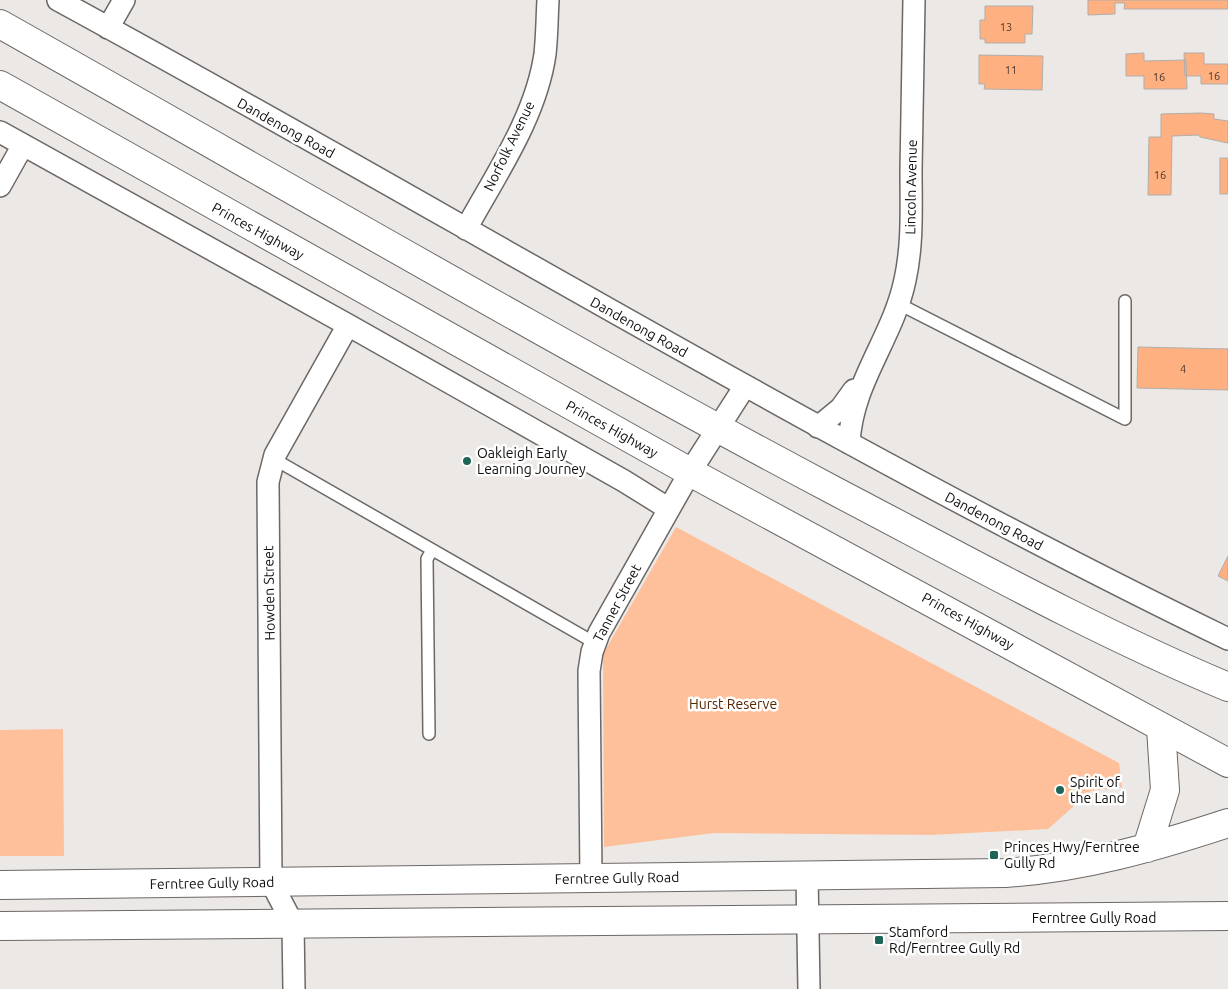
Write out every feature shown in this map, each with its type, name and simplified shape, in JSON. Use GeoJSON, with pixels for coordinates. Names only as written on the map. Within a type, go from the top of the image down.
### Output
{"type":"FeatureCollection","features":[{"type":"Feature","properties":{"kind":"main road"},"geometry":{"type":"LineString","coordinates":[[0,24],[718,429],[962,558],[1115,636],[1228,687]]}},
{"type":"Feature","properties":{"kind":"main road","name":"Princes Highway"},"geometry":{"type":"LineString","coordinates":[[0,85],[690,472],[1228,763]]}},
{"type":"Feature","properties":{"kind":"main road"},"geometry":{"type":"LineString","coordinates":[[1147,848],[1164,790],[1161,728]]}},
{"type":"Feature","properties":{"kind":"main road","name":"Ferntree Gully Road"},"geometry":{"type":"LineString","coordinates":[[0,885],[591,879],[1035,871],[1098,860],[1147,848],[1228,824]]}},
{"type":"Feature","properties":{"kind":"main road","name":"Ferntree Gully Road"},"geometry":{"type":"LineString","coordinates":[[0,926],[1228,916]]}},
{"type":"Feature","properties":{"kind":"street","name":"Dandenong Road"},"geometry":{"type":"LineString","coordinates":[[58,0],[744,386],[1002,526],[1228,639]]}},
{"type":"Feature","properties":{"kind":"street"},"geometry":{"type":"LineString","coordinates":[[108,28],[124,0]]}},
{"type":"Feature","properties":{"kind":"street","name":"Norfolk Avenue"},"geometry":{"type":"LineString","coordinates":[[466,229],[514,140],[534,95],[545,55],[548,0]]}},
{"type":"Feature","properties":{"kind":"street","name":"Lincoln Avenue"},"geometry":{"type":"LineString","coordinates":[[850,443],[852,413],[870,367],[899,304],[907,270],[910,240],[914,0]]}},
{"type":"Feature","properties":{"kind":"street"},"geometry":{"type":"LineString","coordinates":[[0,132],[348,325],[624,481],[668,509]]}},
{"type":"Feature","properties":{"kind":"street"},"geometry":{"type":"LineString","coordinates":[[0,186],[22,145]]}},
{"type":"Feature","properties":{"kind":"street","name":"Howden Street"},"geometry":{"type":"LineString","coordinates":[[272,882],[268,482],[274,459],[348,325]]}},
{"type":"Feature","properties":{"kind":"street","name":"Lincoln Avenue"},"geometry":{"type":"LineString","coordinates":[[818,426],[841,408],[870,367]]}},
{"type":"Feature","properties":{"kind":"street","name":"Tanner Street"},"geometry":{"type":"LineString","coordinates":[[591,879],[589,671],[596,643],[668,509],[744,386]]}},
{"type":"Feature","properties":{"kind":"street"},"geometry":{"type":"LineString","coordinates":[[807,876],[809,989]]}},
{"type":"Feature","properties":{"kind":"street"},"geometry":{"type":"LineString","coordinates":[[272,882],[293,924],[294,989]]}},
{"type":"Feature","properties":{"kind":"lane"},"geometry":{"type":"LineString","coordinates":[[899,304],[1125,419],[1125,302]]}},
{"type":"Feature","properties":{"kind":"lane"},"geometry":{"type":"LineString","coordinates":[[274,459],[596,643]]}},
{"type":"Feature","properties":{"kind":"lane"},"geometry":{"type":"LineString","coordinates":[[429,734],[427,559],[432,550]]}},
{"type":"Feature","properties":{"kind":"green space","name":"Hurst Reserve"},"geometry":{"type":"Polygon","coordinates":[[[676,527],[1119,763],[1122,787],[1091,791],[1048,829],[931,835],[714,833],[604,847],[603,654],[676,527]]]}},
{"type":"Feature","properties":{"kind":"green space"},"geometry":{"type":"Polygon","coordinates":[[[63,729],[64,856],[0,856],[0,730],[63,729]]]}},
{"type":"Feature","properties":{"kind":"building"},"geometry":{"type":"Polygon","coordinates":[[[1088,0],[1228,0],[1228,9],[1124,9],[1125,3],[1115,3],[1115,14],[1088,15],[1088,0]]]}},
{"type":"Feature","properties":{"kind":"building"},"geometry":{"type":"Polygon","coordinates":[[[985,6],[1033,6],[1032,34],[1025,34],[1025,43],[985,43],[985,39],[980,39],[980,20],[985,20],[985,6]]]}},
{"type":"Feature","properties":{"kind":"building"},"geometry":{"type":"Polygon","coordinates":[[[1144,53],[1144,61],[1186,60],[1187,89],[1144,89],[1144,76],[1126,76],[1126,54],[1144,53]]]}},
{"type":"Feature","properties":{"kind":"building"},"geometry":{"type":"Polygon","coordinates":[[[1184,53],[1204,53],[1204,64],[1228,64],[1228,84],[1201,84],[1201,76],[1185,76],[1184,53]]]}},
{"type":"Feature","properties":{"kind":"building"},"geometry":{"type":"Polygon","coordinates":[[[979,55],[1043,56],[1042,90],[984,89],[985,84],[979,84],[979,55]]]}},
{"type":"Feature","properties":{"kind":"building"},"geometry":{"type":"Polygon","coordinates":[[[1161,114],[1214,114],[1214,119],[1228,121],[1228,143],[1200,137],[1199,135],[1172,136],[1171,195],[1148,195],[1149,137],[1161,137],[1161,114]]]}},
{"type":"Feature","properties":{"kind":"building"},"geometry":{"type":"Polygon","coordinates":[[[1220,158],[1228,158],[1228,194],[1220,194],[1220,158]]]}},
{"type":"Feature","properties":{"kind":"building"},"geometry":{"type":"Polygon","coordinates":[[[1138,347],[1228,349],[1228,390],[1137,388],[1138,347]]]}},
{"type":"Feature","properties":{"kind":"building"},"geometry":{"type":"Polygon","coordinates":[[[1228,556],[1228,581],[1218,576],[1228,556]]]}},
{"type":"Feature","properties":{"kind":"place","name":"Oakleigh Early Learning Journey"},"geometry":{"type":"Point","coordinates":[467,461]}},
{"type":"Feature","properties":{"kind":"place","name":"Spirit of the Land"},"geometry":{"type":"Point","coordinates":[1060,790]}},
{"type":"Feature","properties":{"kind":"place","name":"Princes Hwy/Ferntree Gully Rd"},"geometry":{"type":"Point","coordinates":[994,855]}},
{"type":"Feature","properties":{"kind":"place","name":"Stamford Rd/Ferntree Gully Rd"},"geometry":{"type":"Point","coordinates":[879,940]}}]}
